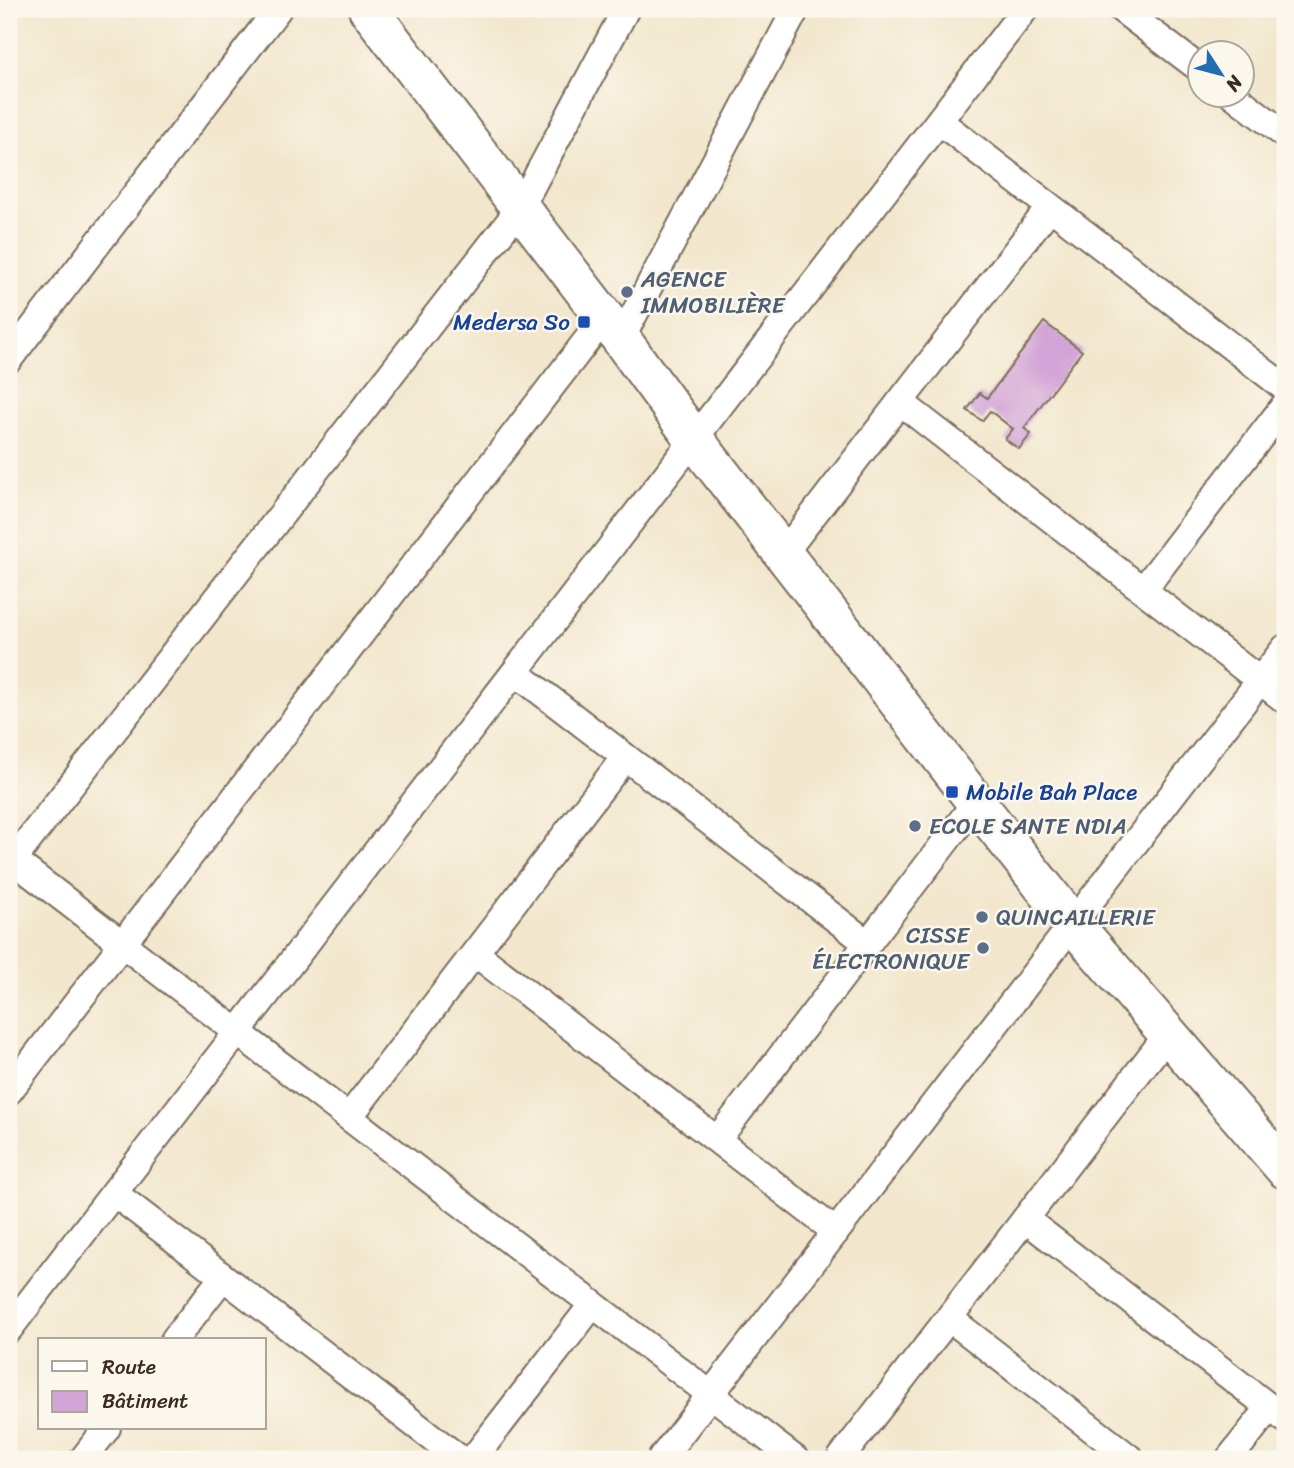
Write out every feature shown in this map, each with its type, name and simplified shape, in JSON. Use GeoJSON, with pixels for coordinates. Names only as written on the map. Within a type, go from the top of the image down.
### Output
{"type":"FeatureCollection","features":[{"type":"Feature","properties":{"kind":"main road"},"geometry":{"type":"LineString","coordinates":[[368,9],[694,439],[976,802],[1073,924],[1285,1169]]}},
{"type":"Feature","properties":{"kind":"street"},"geometry":{"type":"LineString","coordinates":[[9,359],[278,9]]}},
{"type":"Feature","properties":{"kind":"street"},"geometry":{"type":"LineString","coordinates":[[626,9],[520,208],[11,859],[795,1459]]}},
{"type":"Feature","properties":{"kind":"street"},"geometry":{"type":"LineString","coordinates":[[9,1091],[122,944],[613,329],[796,9]]}},
{"type":"Feature","properties":{"kind":"street"},"geometry":{"type":"LineString","coordinates":[[9,1329],[1025,9]]}},
{"type":"Feature","properties":{"kind":"street"},"geometry":{"type":"LineString","coordinates":[[1121,9],[1186,59]]}},
{"type":"Feature","properties":{"kind":"street"},"geometry":{"type":"LineString","coordinates":[[1250,108],[1285,135]]}},
{"type":"Feature","properties":{"kind":"street"},"geometry":{"type":"LineString","coordinates":[[939,121],[1285,388]]}},
{"type":"Feature","properties":{"kind":"street"},"geometry":{"type":"LineString","coordinates":[[783,554],[1050,207]]}},
{"type":"Feature","properties":{"kind":"street"},"geometry":{"type":"LineString","coordinates":[[900,402],[1285,700]]}},
{"type":"Feature","properties":{"kind":"street"},"geometry":{"type":"LineString","coordinates":[[1143,590],[1285,405]]}},
{"type":"Feature","properties":{"kind":"street"},"geometry":{"type":"LineString","coordinates":[[661,1459],[1285,648]]}},
{"type":"Feature","properties":{"kind":"street"},"geometry":{"type":"LineString","coordinates":[[515,672],[867,943]]}},
{"type":"Feature","properties":{"kind":"street"},"geometry":{"type":"LineString","coordinates":[[349,1117],[625,757]]}},
{"type":"Feature","properties":{"kind":"street"},"geometry":{"type":"LineString","coordinates":[[717,1140],[976,802]]}},
{"type":"Feature","properties":{"kind":"street"},"geometry":{"type":"LineString","coordinates":[[475,953],[836,1231]]}},
{"type":"Feature","properties":{"kind":"street"},"geometry":{"type":"LineString","coordinates":[[840,1459],[1168,1034]]}},
{"type":"Feature","properties":{"kind":"street"},"geometry":{"type":"LineString","coordinates":[[114,1192],[460,1459]]}},
{"type":"Feature","properties":{"kind":"street"},"geometry":{"type":"LineString","coordinates":[[1025,1219],[1277,1413],[1229,1459]]}},
{"type":"Feature","properties":{"kind":"street"},"geometry":{"type":"LineString","coordinates":[[176,1338],[223,1277]]}},
{"type":"Feature","properties":{"kind":"street"},"geometry":{"type":"LineString","coordinates":[[473,1459],[593,1304]]}},
{"type":"Feature","properties":{"kind":"street"},"geometry":{"type":"LineString","coordinates":[[949,1318],[1131,1459]]}},
{"type":"Feature","properties":{"kind":"street"},"geometry":{"type":"LineString","coordinates":[[83,1459],[105,1430]]}},
{"type":"Feature","properties":{"kind":"building"},"geometry":{"type":"Polygon","coordinates":[[[1044,322],[1082,351],[1024,428],[1031,434],[1019,449],[1005,439],[1013,429],[990,411],[982,421],[967,410],[980,393],[987,398],[1044,322]]]}},
{"type":"Feature","properties":{"kind":"place","name":"AGENCE IMMOBILIÈRE"},"geometry":{"type":"Point","coordinates":[627,292]}},
{"type":"Feature","properties":{"kind":"place","name":"Medersa So"},"geometry":{"type":"Point","coordinates":[584,322]}},
{"type":"Feature","properties":{"kind":"place","name":"Mobile Bah Place"},"geometry":{"type":"Point","coordinates":[952,792]}},
{"type":"Feature","properties":{"kind":"place","name":"ECOLE SANTE NDIA"},"geometry":{"type":"Point","coordinates":[915,826]}},
{"type":"Feature","properties":{"kind":"place","name":"QUINCAILLERIE"},"geometry":{"type":"Point","coordinates":[982,917]}},
{"type":"Feature","properties":{"kind":"place","name":"CISSE ÉLECTRONIQUE"},"geometry":{"type":"Point","coordinates":[983,948]}}]}
